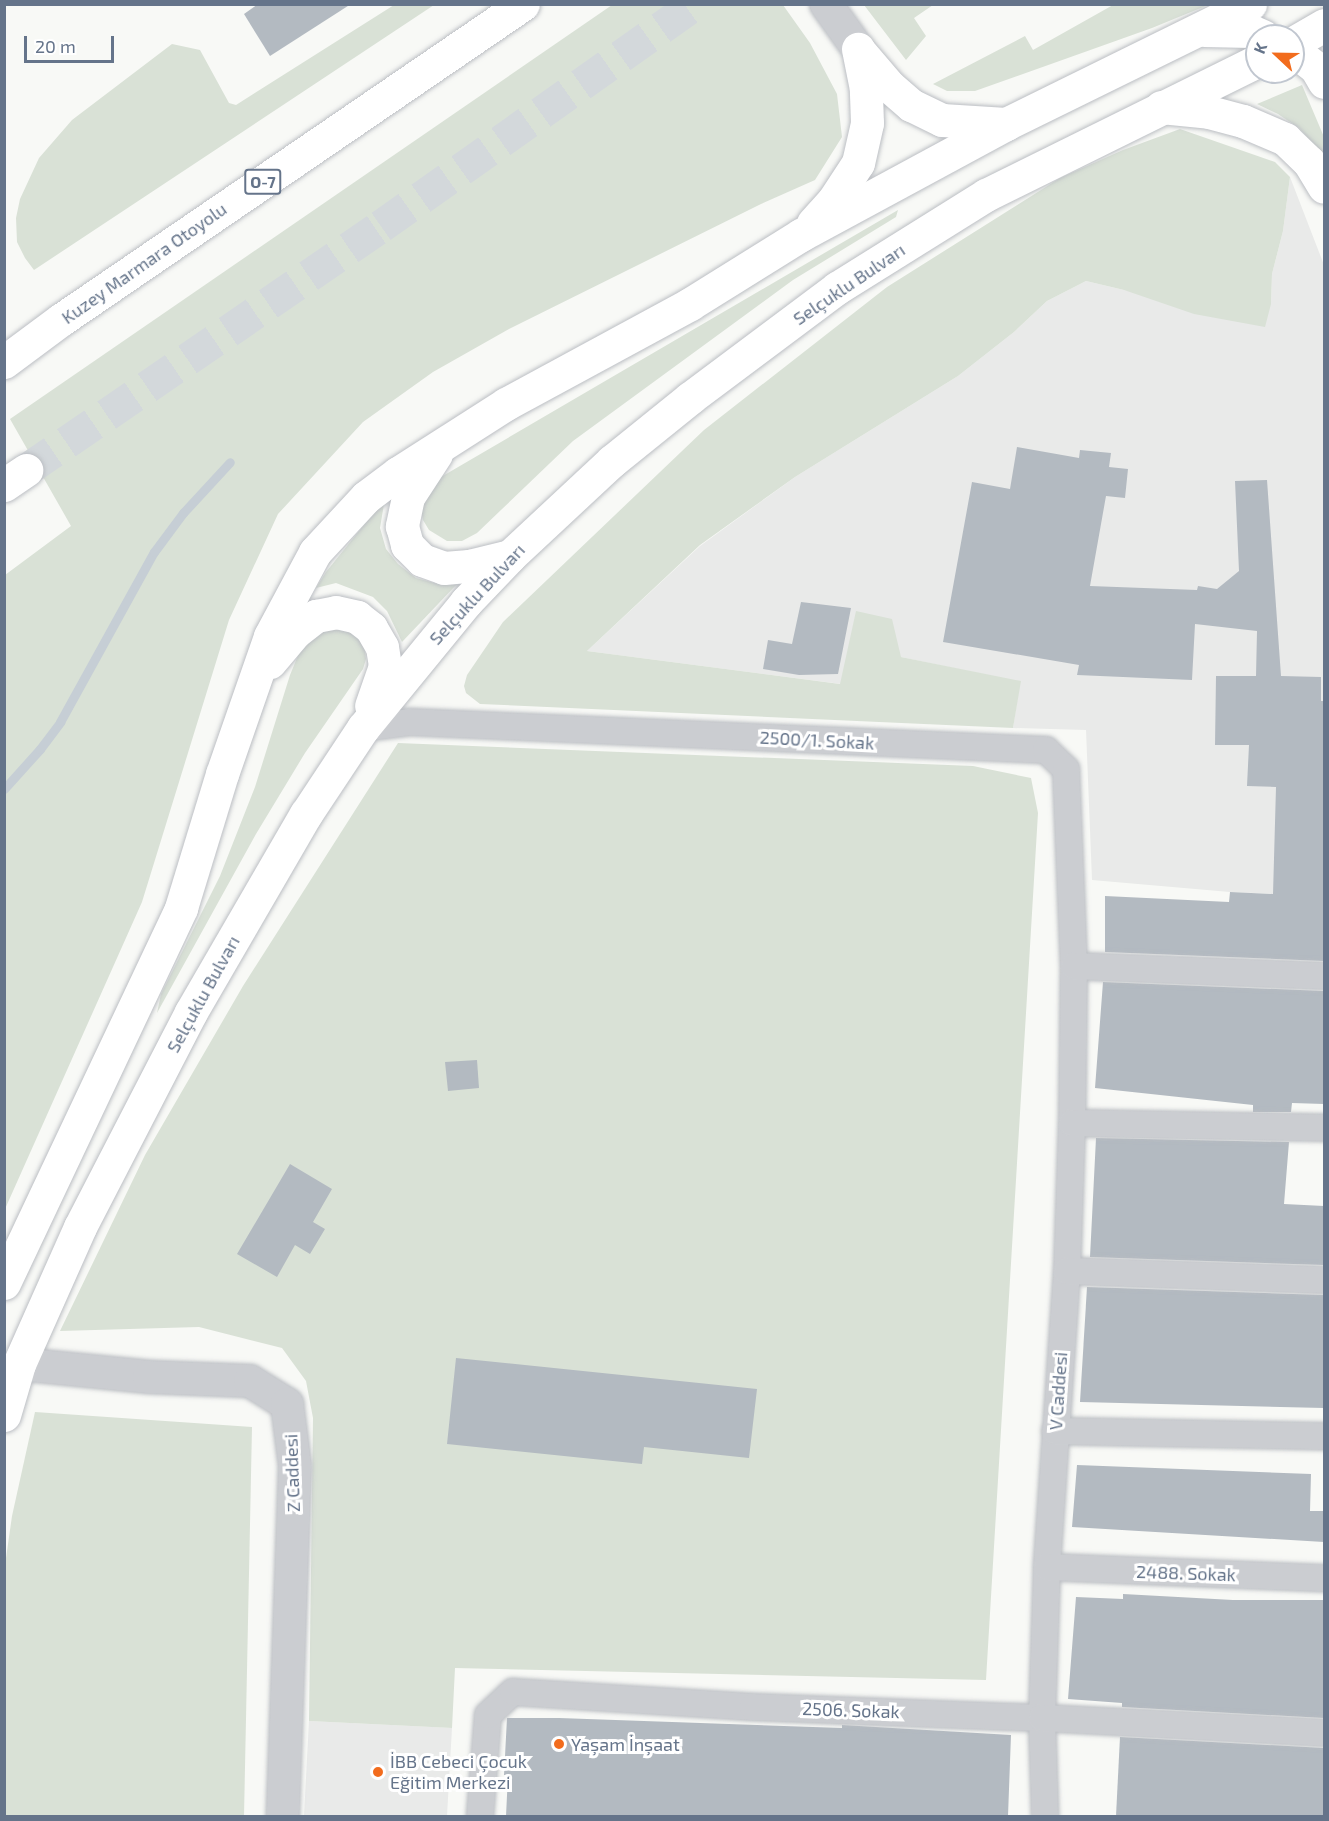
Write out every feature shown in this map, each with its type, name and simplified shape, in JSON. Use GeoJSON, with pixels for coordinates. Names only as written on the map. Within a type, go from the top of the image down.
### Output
{"type":"FeatureCollection","features":[{"type":"Feature","properties":{"kind":"main road","name":"Kuzey Marmara Otoyolu"},"geometry":{"type":"LineString","coordinates":[[4,362],[62,319],[523,4]]}},
{"type":"Feature","properties":{"kind":"main road"},"geometry":{"type":"LineString","coordinates":[[4,1283],[182,908],[270,636],[315,552],[366,497],[444,442],[598,353],[690,304],[801,235],[1006,124],[1251,4]]}},
{"type":"Feature","properties":{"kind":"main road"},"geometry":{"type":"LineString","coordinates":[[1305,36],[1324,25]]}},
{"type":"Feature","properties":{"kind":"main road"},"geometry":{"type":"LineString","coordinates":[[1200,30],[1245,31]]}},
{"type":"Feature","properties":{"kind":"main road"},"geometry":{"type":"LineString","coordinates":[[858,49],[889,86],[911,105],[942,120],[1006,124]]}},
{"type":"Feature","properties":{"kind":"main road"},"geometry":{"type":"LineString","coordinates":[[801,235],[833,201],[858,163],[867,112],[866,89],[858,49]]}},
{"type":"Feature","properties":{"kind":"main road"},"geometry":{"type":"LineString","coordinates":[[1305,59],[1316,68],[1324,82]]}},
{"type":"Feature","properties":{"kind":"main road","name":"Selçuklu Bulvarı"},"geometry":{"type":"LineString","coordinates":[[4,1415],[19,1364],[80,1227],[190,1012],[306,814],[363,728],[436,636],[510,556],[612,461],[837,288],[986,195],[1159,107],[1245,67]]}},
{"type":"Feature","properties":{"kind":"main road"},"geometry":{"type":"LineString","coordinates":[[1159,107],[1209,112],[1243,121],[1285,139],[1309,162],[1324,187]]}},
{"type":"Feature","properties":{"kind":"main road"},"geometry":{"type":"LineString","coordinates":[[444,442],[408,497],[402,526],[407,545],[422,560],[444,568],[468,566],[510,556]]}},
{"type":"Feature","properties":{"kind":"main road"},"geometry":{"type":"LineString","coordinates":[[254,681],[294,633],[316,616],[336,612],[357,617],[371,628],[382,647],[385,666],[363,728]]}},
{"type":"Feature","properties":{"kind":"street"},"geometry":{"type":"LineString","coordinates":[[826,4],[858,49]]}},
{"type":"Feature","properties":{"kind":"street","name":"2500/1. Sokak"},"geometry":{"type":"LineString","coordinates":[[363,728],[410,722],[1046,750],[1066,769],[1074,966]]}},
{"type":"Feature","properties":{"kind":"street"},"geometry":{"type":"LineString","coordinates":[[1074,966],[1324,976]]}},
{"type":"Feature","properties":{"kind":"street","name":"V Caddesi"},"geometry":{"type":"LineString","coordinates":[[1045,1816],[1042,1718],[1047,1567],[1067,1271],[1074,966]]}},
{"type":"Feature","properties":{"kind":"street"},"geometry":{"type":"LineString","coordinates":[[1072,1123],[1324,1128]]}},
{"type":"Feature","properties":{"kind":"street"},"geometry":{"type":"LineString","coordinates":[[1067,1271],[1324,1280]]}},
{"type":"Feature","properties":{"kind":"street","name":"Z Caddesi"},"geometry":{"type":"LineString","coordinates":[[19,1364],[149,1377],[250,1382],[287,1404],[295,1466],[283,1816]]}},
{"type":"Feature","properties":{"kind":"street"},"geometry":{"type":"LineString","coordinates":[[1055,1431],[1324,1437]]}},
{"type":"Feature","properties":{"kind":"street","name":"2488. Sokak"},"geometry":{"type":"LineString","coordinates":[[1047,1567],[1324,1578]]}},
{"type":"Feature","properties":{"kind":"street","name":"2506. Sokak"},"geometry":{"type":"LineString","coordinates":[[480,1816],[488,1715],[513,1692],[753,1707],[1042,1718],[1324,1733]]}},
{"type":"Feature","properties":{"kind":"shaded area"},"geometry":{"type":"Polygon","coordinates":[[[394,5],[434,5],[34,270],[25,258],[17,242],[16,218],[20,199],[39,158],[72,120],[172,44],[200,50],[229,103],[236,105],[394,5]]]}},
{"type":"Feature","properties":{"kind":"shaded area"},"geometry":{"type":"Polygon","coordinates":[[[612,5],[783,5],[810,43],[837,94],[842,137],[815,180],[761,204],[509,329],[433,372],[363,422],[278,514],[229,620],[142,902],[5,1209],[5,575],[71,526],[10,419],[612,5]]]}},
{"type":"Feature","properties":{"kind":"shaded area"},"geometry":{"type":"Polygon","coordinates":[[[864,5],[933,5],[914,18],[926,36],[906,60],[864,5]]]}},
{"type":"Feature","properties":{"kind":"shaded area"},"geometry":{"type":"Polygon","coordinates":[[[1113,5],[1208,5],[1152,28],[975,91],[947,91],[933,84],[1025,36],[1033,50],[1113,5]]]}},
{"type":"Feature","properties":{"kind":"shaded area"},"geometry":{"type":"Polygon","coordinates":[[[1302,85],[1324,137],[1324,156],[1299,128],[1257,104],[1302,85]]]}},
{"type":"Feature","properties":{"kind":"shaded area"},"geometry":{"type":"Polygon","coordinates":[[[1180,129],[1275,162],[1290,177],[1283,231],[1272,274],[1271,304],[1265,327],[1194,314],[1124,290],[1086,281],[1047,301],[1014,332],[958,376],[795,477],[700,545],[587,651],[840,684],[856,611],[892,619],[901,657],[1021,681],[1013,728],[480,704],[466,693],[464,686],[467,675],[503,622],[704,430],[887,287],[1060,178],[1123,150],[1180,129]]]}},
{"type":"Feature","properties":{"kind":"shaded area"},"geometry":{"type":"Polygon","coordinates":[[[1290,177],[1324,265],[1324,896],[1230,892],[1092,880],[1086,730],[1013,728],[1020,682],[901,657],[843,676],[841,684],[587,651],[700,546],[795,477],[958,376],[1014,332],[1047,301],[1086,281],[1124,290],[1271,304],[1272,274],[1283,231],[1290,177]]]}},
{"type":"Feature","properties":{"kind":"shaded area"},"geometry":{"type":"Polygon","coordinates":[[[898,210],[896,217],[793,280],[573,441],[477,533],[462,541],[447,541],[429,530],[423,520],[420,505],[422,494],[441,477],[898,210]]]}},
{"type":"Feature","properties":{"kind":"shaded area"},"geometry":{"type":"Polygon","coordinates":[[[384,504],[380,528],[386,549],[398,564],[416,578],[442,585],[457,584],[402,642],[387,611],[373,597],[336,583],[316,588],[326,572],[376,510],[384,504]]]}},
{"type":"Feature","properties":{"kind":"shaded area"},"geometry":{"type":"Polygon","coordinates":[[[336,621],[357,635],[364,645],[366,659],[363,669],[305,753],[256,834],[157,1013],[161,994],[220,876],[255,787],[290,675],[304,641],[336,621]]]}},
{"type":"Feature","properties":{"kind":"shaded area"},"geometry":{"type":"Polygon","coordinates":[[[398,743],[973,766],[1031,778],[1038,813],[986,1680],[455,1668],[452,1728],[309,1721],[313,1418],[306,1381],[282,1348],[199,1327],[60,1331],[145,1155],[243,986],[398,743]]]}},
{"type":"Feature","properties":{"kind":"shaded area"},"geometry":{"type":"Polygon","coordinates":[[[35,1412],[252,1427],[244,1816],[5,1816],[5,1565],[12,1516],[35,1412]]]}},
{"type":"Feature","properties":{"kind":"shaded area","name":"İBB Cebeci Çocuk Eğitim Merkezi"},"geometry":{"type":"Polygon","coordinates":[[[309,1721],[452,1728],[447,1816],[304,1816],[309,1721]]]}},
{"type":"Feature","properties":{"kind":"building"},"geometry":{"type":"Polygon","coordinates":[[[258,4],[351,4],[270,56],[244,14],[258,4]]]}},
{"type":"Feature","properties":{"kind":"building"},"geometry":{"type":"Polygon","coordinates":[[[1017,447],[1079,458],[1080,450],[1111,453],[1109,467],[1128,469],[1125,498],[1106,496],[1090,586],[1197,590],[1198,586],[1217,589],[1239,571],[1235,481],[1267,480],[1281,676],[1321,677],[1321,701],[1324,701],[1324,961],[1105,952],[1105,896],[1229,902],[1230,892],[1273,894],[1276,787],[1247,786],[1249,745],[1215,745],[1216,676],[1256,676],[1257,631],[1195,624],[1192,680],[1077,675],[1079,665],[943,642],[972,482],[1010,489],[1017,447]]]}},
{"type":"Feature","properties":{"kind":"building"},"geometry":{"type":"Polygon","coordinates":[[[801,602],[851,608],[838,674],[799,675],[763,669],[768,640],[792,644],[801,602]]]}},
{"type":"Feature","properties":{"kind":"building"},"geometry":{"type":"Polygon","coordinates":[[[1103,982],[1324,991],[1324,1104],[1292,1103],[1291,1112],[1253,1112],[1253,1105],[1095,1088],[1103,982]]]}},
{"type":"Feature","properties":{"kind":"building"},"geometry":{"type":"Polygon","coordinates":[[[477,1060],[479,1088],[448,1091],[445,1062],[477,1060]]]}},
{"type":"Feature","properties":{"kind":"building"},"geometry":{"type":"Polygon","coordinates":[[[1096,1138],[1289,1142],[1284,1204],[1324,1206],[1324,1265],[1090,1257],[1096,1138]]]}},
{"type":"Feature","properties":{"kind":"building"},"geometry":{"type":"Polygon","coordinates":[[[290,1164],[332,1189],[313,1222],[325,1229],[310,1254],[295,1245],[277,1277],[237,1254],[290,1164]]]}},
{"type":"Feature","properties":{"kind":"building"},"geometry":{"type":"Polygon","coordinates":[[[1087,1287],[1324,1295],[1324,1408],[1080,1402],[1087,1287]]]}},
{"type":"Feature","properties":{"kind":"building"},"geometry":{"type":"Polygon","coordinates":[[[456,1358],[757,1389],[749,1458],[644,1447],[642,1464],[447,1444],[456,1358]]]}},
{"type":"Feature","properties":{"kind":"building"},"geometry":{"type":"Polygon","coordinates":[[[1077,1465],[1311,1474],[1310,1511],[1324,1511],[1324,1542],[1072,1527],[1077,1465]]]}},
{"type":"Feature","properties":{"kind":"building"},"geometry":{"type":"Polygon","coordinates":[[[1123,1594],[1233,1600],[1324,1600],[1324,1718],[1122,1707],[1122,1703],[1068,1699],[1076,1597],[1123,1599],[1123,1594]]]}},
{"type":"Feature","properties":{"kind":"building"},"geometry":{"type":"Polygon","coordinates":[[[507,1718],[842,1728],[842,1725],[1011,1735],[1008,1816],[506,1816],[508,1775],[504,1775],[507,1718]]]}},
{"type":"Feature","properties":{"kind":"building"},"geometry":{"type":"Polygon","coordinates":[[[1120,1737],[1324,1748],[1324,1816],[1116,1816],[1120,1737]]]}},
{"type":"Feature","properties":{"kind":"waterway"},"geometry":{"type":"LineString","coordinates":[[4,789],[40,749],[60,722],[154,552],[183,513],[230,462]]}},
{"type":"Feature","properties":{"kind":"tunnel"},"geometry":{"type":"LineString","coordinates":[[26,470],[381,226],[694,4]]}},
{"type":"Feature","properties":{"kind":"place","name":"Yaşam İnşaat"},"geometry":{"type":"Point","coordinates":[559,1744]}},
{"type":"Feature","properties":{"kind":"place","name":"İBB Cebeci Çocuk Eğitim Merkezi"},"geometry":{"type":"Point","coordinates":[378,1772]}}]}
